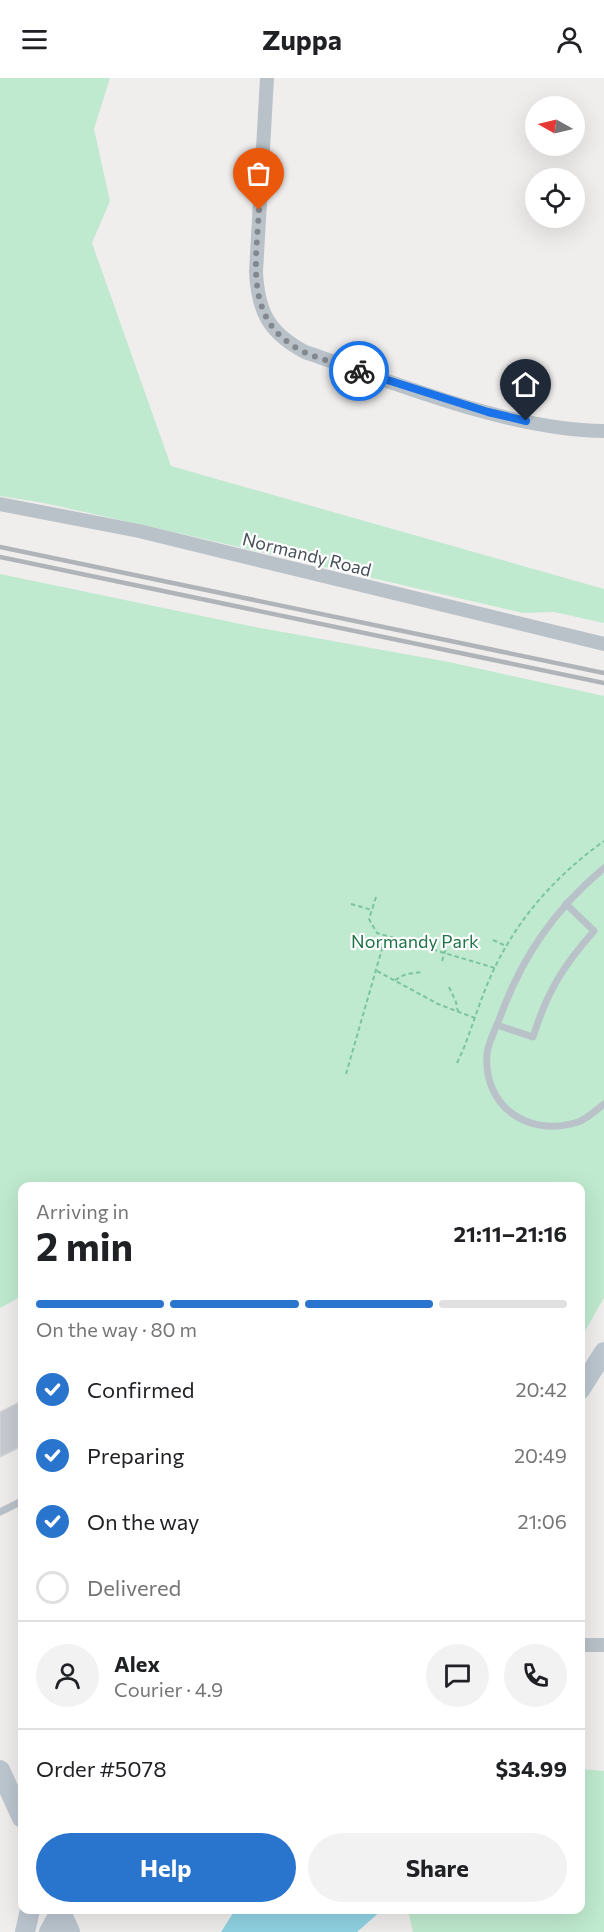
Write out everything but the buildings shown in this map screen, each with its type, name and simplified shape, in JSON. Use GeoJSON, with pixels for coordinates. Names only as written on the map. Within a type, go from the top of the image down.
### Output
{"type":"FeatureCollection","features":[{"type":"Feature","properties":{"kind":"main road"},"geometry":{"type":"LineString","coordinates":[[585,1382],[604,1352]]}},
{"type":"Feature","properties":{"kind":"main road"},"geometry":{"type":"LineString","coordinates":[[0,1770],[18,1809]]}},
{"type":"Feature","properties":{"kind":"main road"},"geometry":{"type":"LineString","coordinates":[[25,1932],[29,1914]]}},
{"type":"Feature","properties":{"kind":"main road"},"geometry":{"type":"LineString","coordinates":[[49,1932],[58,1914]]}},
{"type":"Feature","properties":{"kind":"main road"},"geometry":{"type":"LineString","coordinates":[[62,1914],[70,1932]]}},
{"type":"Feature","properties":{"kind":"street"},"geometry":{"type":"LineString","coordinates":[[267,78],[256,272],[257,295],[266,317],[283,338],[305,352],[488,412],[545,426],[604,431]]}},
{"type":"Feature","properties":{"kind":"street","name":"Normandy Road"},"geometry":{"type":"LineString","coordinates":[[0,504],[139,531],[604,644]]}},
{"type":"Feature","properties":{"kind":"street"},"geometry":{"type":"LineString","coordinates":[[585,1646],[604,1644]]}},
{"type":"Feature","properties":{"kind":"lane"},"geometry":{"type":"LineString","coordinates":[[604,868],[578,890],[531,950],[509,990],[487,1052],[488,1075],[498,1101],[517,1118],[538,1126],[558,1127],[580,1121],[604,1104]]}},
{"type":"Feature","properties":{"kind":"lane"},"geometry":{"type":"LineString","coordinates":[[497,1025],[533,1037],[542,1008],[556,980],[576,951],[594,931],[566,904]]}},
{"type":"Feature","properties":{"kind":"lane"},"geometry":{"type":"LineString","coordinates":[[0,1512],[18,1502]]}},
{"type":"Feature","properties":{"kind":"path"},"geometry":{"type":"LineString","coordinates":[[457,1063],[506,946],[533,906],[562,876],[604,841]]}},
{"type":"Feature","properties":{"kind":"path"},"geometry":{"type":"LineString","coordinates":[[376,897],[369,919],[377,933],[495,968]]}},
{"type":"Feature","properties":{"kind":"path"},"geometry":{"type":"LineString","coordinates":[[351,904],[372,910]]}},
{"type":"Feature","properties":{"kind":"path"},"geometry":{"type":"LineString","coordinates":[[493,940],[506,946]]}},
{"type":"Feature","properties":{"kind":"path"},"geometry":{"type":"LineString","coordinates":[[346,1074],[384,942]]}},
{"type":"Feature","properties":{"kind":"path"},"geometry":{"type":"LineString","coordinates":[[442,962],[446,948]]}},
{"type":"Feature","properties":{"kind":"path"},"geometry":{"type":"LineString","coordinates":[[376,971],[458,1012],[475,1018]]}},
{"type":"Feature","properties":{"kind":"path"},"geometry":{"type":"LineString","coordinates":[[395,981],[406,974],[423,972]]}},
{"type":"Feature","properties":{"kind":"path"},"geometry":{"type":"LineString","coordinates":[[449,987],[458,1012]]}},
{"type":"Feature","properties":{"kind":"green space"},"geometry":{"type":"Polygon","coordinates":[[[0,78],[110,78],[94,129],[110,201],[92,243],[171,466],[604,589],[604,623],[554,612],[523,613],[44,503],[0,496],[0,78]]]}},
{"type":"Feature","properties":{"kind":"green space","name":"Normandy Park"},"geometry":{"type":"Polygon","coordinates":[[[0,574],[255,627],[449,662],[604,696],[604,1298],[585,1331],[585,1182],[18,1182],[18,1298],[0,1308],[0,574]]]}},
{"type":"Feature","properties":{"kind":"green space"},"geometry":{"type":"Polygon","coordinates":[[[585,1769],[604,1771],[604,1932],[413,1932],[409,1914],[585,1914],[585,1769]]]}},
{"type":"Feature","properties":{"kind":"water"},"geometry":{"type":"Polygon","coordinates":[[[232,1914],[377,1914],[357,1932],[221,1932],[232,1914]]]}},
{"type":"Feature","properties":{"kind":"railway"},"geometry":{"type":"LineString","coordinates":[[0,547],[604,673]]}},
{"type":"Feature","properties":{"kind":"railway"},"geometry":{"type":"LineString","coordinates":[[0,557],[604,683]]}},
{"type":"Feature","properties":{"kind":"way so far"},"geometry":{"type":"LineString","coordinates":[[259,210],[257,295],[266,317],[274,329],[293,346],[359,371]]}},
{"type":"Feature","properties":{"kind":"route"},"geometry":{"type":"LineString","coordinates":[[359,371],[488,412],[526,421]]}}]}
